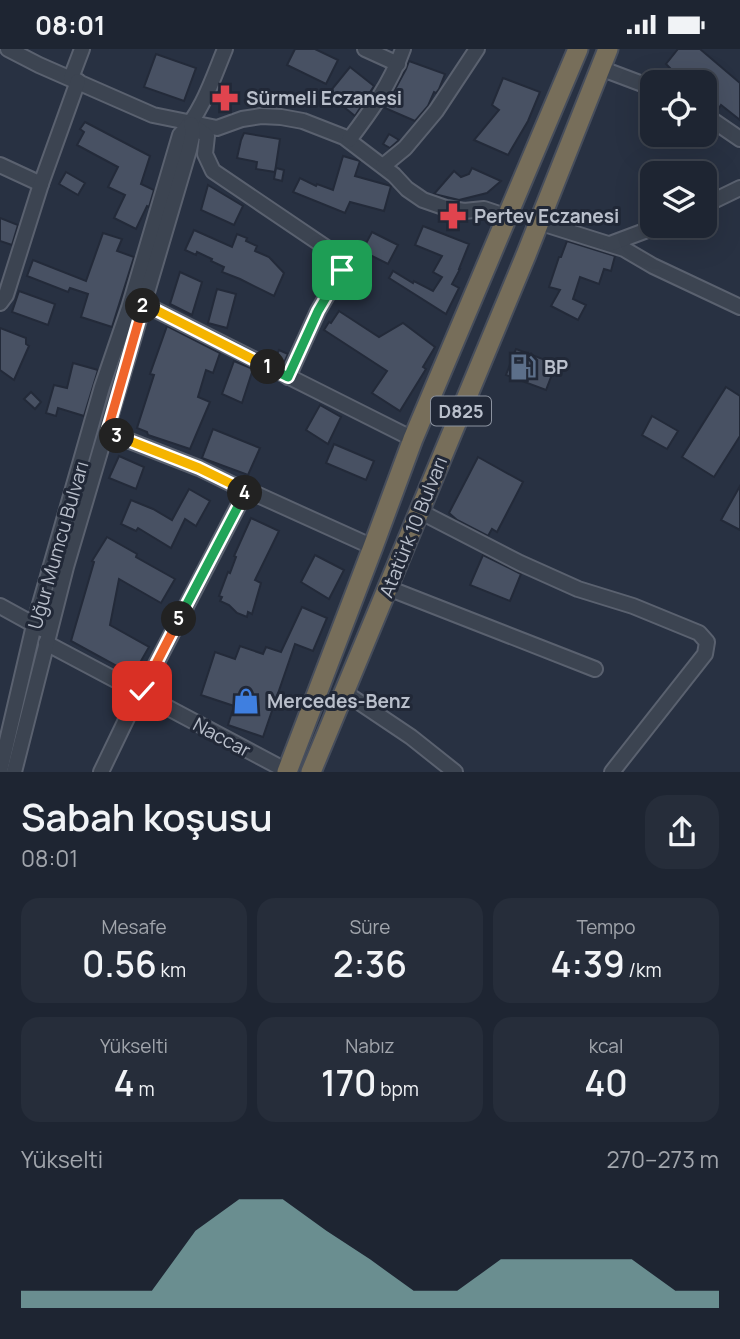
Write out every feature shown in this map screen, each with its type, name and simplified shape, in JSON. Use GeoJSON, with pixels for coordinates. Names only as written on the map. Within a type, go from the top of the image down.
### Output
{"type":"FeatureCollection","features":[{"type":"Feature","properties":{"kind":"highway","name":"Atatürk 10 Bulvarı"},"geometry":{"type":"LineString","coordinates":[[287,772],[413,439],[578,49]]}},
{"type":"Feature","properties":{"kind":"highway","name":"Atatürk 10 Bulvarı"},"geometry":{"type":"LineString","coordinates":[[311,772],[521,268],[608,49]]}},
{"type":"Feature","properties":{"kind":"street"},"geometry":{"type":"LineString","coordinates":[[8,49],[153,115],[217,128],[242,119],[261,116],[303,121],[349,140],[423,200],[446,208],[464,211],[484,209],[508,217]]}},
{"type":"Feature","properties":{"kind":"street"},"geometry":{"type":"LineString","coordinates":[[0,303],[6,295],[82,49]]}},
{"type":"Feature","properties":{"kind":"street","name":"Uğur Mumcu Bulvarı"},"geometry":{"type":"LineString","coordinates":[[14,772],[9,746],[34,625],[102,387],[129,308],[180,135],[191,124],[225,49]]}},
{"type":"Feature","properties":{"kind":"street"},"geometry":{"type":"LineString","coordinates":[[365,49],[398,64]]}},
{"type":"Feature","properties":{"kind":"street"},"geometry":{"type":"LineString","coordinates":[[349,140],[379,100],[403,49]]}},
{"type":"Feature","properties":{"kind":"street"},"geometry":{"type":"LineString","coordinates":[[383,166],[405,148],[436,111],[477,49]]}},
{"type":"Feature","properties":{"kind":"street"},"geometry":{"type":"LineString","coordinates":[[600,68],[640,83]]}},
{"type":"Feature","properties":{"kind":"street"},"geometry":{"type":"LineString","coordinates":[[717,123],[740,139]]}},
{"type":"Feature","properties":{"kind":"street"},"geometry":{"type":"LineString","coordinates":[[191,124],[207,136],[205,155],[213,171],[340,257],[342,270],[318,311],[288,377]]}},
{"type":"Feature","properties":{"kind":"street","name":"Uğur Mumcu Bulvarı"},"geometry":{"type":"LineString","coordinates":[[0,771],[47,638],[189,150],[193,132],[191,124]]}},
{"type":"Feature","properties":{"kind":"street"},"geometry":{"type":"LineString","coordinates":[[0,165],[41,184]]}},
{"type":"Feature","properties":{"kind":"street"},"geometry":{"type":"LineString","coordinates":[[717,199],[740,188]]}},
{"type":"Feature","properties":{"kind":"street"},"geometry":{"type":"LineString","coordinates":[[538,222],[624,249],[653,266],[740,307]]}},
{"type":"Feature","properties":{"kind":"street"},"geometry":{"type":"LineString","coordinates":[[610,244],[640,233]]}},
{"type":"Feature","properties":{"kind":"street"},"geometry":{"type":"LineString","coordinates":[[144,304],[413,439]]}},
{"type":"Feature","properties":{"kind":"street"},"geometry":{"type":"LineString","coordinates":[[107,432],[199,468],[373,547]]}},
{"type":"Feature","properties":{"kind":"street"},"geometry":{"type":"LineString","coordinates":[[101,772],[246,491]]}},
{"type":"Feature","properties":{"kind":"street"},"geometry":{"type":"LineString","coordinates":[[419,511],[520,563],[578,589],[633,606],[699,633],[707,642],[705,654],[612,772]]}},
{"type":"Feature","properties":{"kind":"street"},"geometry":{"type":"LineString","coordinates":[[388,588],[595,669]]}},
{"type":"Feature","properties":{"kind":"street","name":"Naccar"},"geometry":{"type":"LineString","coordinates":[[0,606],[34,625],[47,638],[139,694],[287,772]]}},
{"type":"Feature","properties":{"kind":"street"},"geometry":{"type":"LineString","coordinates":[[344,692],[411,737],[455,772]]}},
{"type":"Feature","properties":{"kind":"building"},"geometry":{"type":"Polygon","coordinates":[[[295,49],[315,49],[338,60],[326,84],[287,65],[295,49]]]}},
{"type":"Feature","properties":{"kind":"building"},"geometry":{"type":"Polygon","coordinates":[[[678,49],[700,49],[740,83],[740,120],[721,105],[719,108],[717,106],[717,70],[670,70],[666,64],[678,49]]]}},
{"type":"Feature","properties":{"kind":"building"},"geometry":{"type":"Polygon","coordinates":[[[156,54],[196,68],[184,101],[144,87],[156,54]]]}},
{"type":"Feature","properties":{"kind":"building"},"geometry":{"type":"Polygon","coordinates":[[[409,61],[445,74],[439,89],[434,92],[428,106],[415,121],[385,108],[409,61]]]}},
{"type":"Feature","properties":{"kind":"building"},"geometry":{"type":"Polygon","coordinates":[[[350,67],[374,86],[355,116],[328,94],[350,67]]]}},
{"type":"Feature","properties":{"kind":"building"},"geometry":{"type":"Polygon","coordinates":[[[503,78],[540,92],[528,121],[508,155],[474,140],[499,110],[492,105],[503,78]]]}},
{"type":"Feature","properties":{"kind":"building"},"geometry":{"type":"Polygon","coordinates":[[[85,122],[150,156],[141,184],[154,190],[149,207],[147,206],[136,229],[114,218],[125,195],[108,187],[118,167],[77,145],[84,132],[80,129],[85,122]]]}},
{"type":"Feature","properties":{"kind":"building"},"geometry":{"type":"Polygon","coordinates":[[[244,133],[280,139],[275,172],[256,169],[257,162],[237,158],[244,133]]]}},
{"type":"Feature","properties":{"kind":"building"},"geometry":{"type":"Polygon","coordinates":[[[389,134],[399,140],[390,148],[383,144],[389,134]]]}},
{"type":"Feature","properties":{"kind":"building"},"geometry":{"type":"Polygon","coordinates":[[[343,156],[360,161],[355,176],[391,186],[384,211],[350,202],[345,213],[293,192],[300,178],[333,190],[343,156]]]}},
{"type":"Feature","properties":{"kind":"building"},"geometry":{"type":"Polygon","coordinates":[[[276,168],[284,170],[282,181],[274,179],[276,168]]]}},
{"type":"Feature","properties":{"kind":"building"},"geometry":{"type":"Polygon","coordinates":[[[472,168],[501,181],[487,193],[459,200],[434,194],[454,171],[461,177],[469,174],[472,168]]]}},
{"type":"Feature","properties":{"kind":"building"},"geometry":{"type":"Polygon","coordinates":[[[66,172],[85,183],[78,195],[59,184],[66,172]]]}},
{"type":"Feature","properties":{"kind":"building"},"geometry":{"type":"Polygon","coordinates":[[[208,185],[243,206],[234,225],[201,210],[208,185]]]}},
{"type":"Feature","properties":{"kind":"building"},"geometry":{"type":"Polygon","coordinates":[[[0,218],[18,225],[12,245],[0,241],[0,218]]]}},
{"type":"Feature","properties":{"kind":"building"},"geometry":{"type":"Polygon","coordinates":[[[423,226],[469,244],[452,284],[459,288],[446,314],[389,278],[393,271],[433,291],[442,277],[433,272],[442,256],[415,245],[423,226]]]}},
{"type":"Feature","properties":{"kind":"building"},"geometry":{"type":"Polygon","coordinates":[[[194,230],[232,247],[237,234],[257,246],[255,251],[269,257],[284,273],[274,296],[222,272],[224,267],[211,261],[212,259],[185,250],[194,230]]]}},
{"type":"Feature","properties":{"kind":"building"},"geometry":{"type":"Polygon","coordinates":[[[372,232],[398,245],[388,264],[362,251],[372,232]]]}},
{"type":"Feature","properties":{"kind":"building"},"geometry":{"type":"Polygon","coordinates":[[[103,233],[122,239],[117,251],[134,257],[112,327],[81,317],[88,294],[70,288],[68,292],[27,276],[33,260],[86,281],[103,233]]]}},
{"type":"Feature","properties":{"kind":"building"},"geometry":{"type":"Polygon","coordinates":[[[567,241],[615,256],[611,271],[604,269],[599,284],[580,277],[573,299],[586,305],[578,320],[551,306],[560,290],[549,287],[567,241]]]}},
{"type":"Feature","properties":{"kind":"building"},"geometry":{"type":"Polygon","coordinates":[[[180,272],[202,282],[192,315],[170,304],[180,272]]]}},
{"type":"Feature","properties":{"kind":"building"},"geometry":{"type":"Polygon","coordinates":[[[217,289],[236,294],[227,328],[208,323],[217,289]]]}},
{"type":"Feature","properties":{"kind":"building"},"geometry":{"type":"Polygon","coordinates":[[[19,291],[55,304],[48,325],[12,312],[19,291]]]}},
{"type":"Feature","properties":{"kind":"building"},"geometry":{"type":"Polygon","coordinates":[[[339,311],[379,337],[403,323],[435,347],[423,367],[426,369],[400,411],[372,393],[387,371],[324,330],[339,311]]]}},
{"type":"Feature","properties":{"kind":"building"},"geometry":{"type":"Polygon","coordinates":[[[167,326],[220,353],[213,373],[206,370],[198,397],[210,402],[190,449],[148,435],[137,428],[154,375],[150,374],[167,326]]]}},
{"type":"Feature","properties":{"kind":"building"},"geometry":{"type":"Polygon","coordinates":[[[0,328],[26,338],[26,344],[29,346],[14,380],[0,370],[0,328]]]}},
{"type":"Feature","properties":{"kind":"building"},"geometry":{"type":"Polygon","coordinates":[[[516,349],[556,364],[546,390],[506,375],[516,349]]]}},
{"type":"Feature","properties":{"kind":"building"},"geometry":{"type":"Polygon","coordinates":[[[279,350],[288,354],[284,363],[275,359],[279,350]]]}},
{"type":"Feature","properties":{"kind":"building"},"geometry":{"type":"Polygon","coordinates":[[[234,361],[253,369],[242,403],[222,394],[234,361]]]}},
{"type":"Feature","properties":{"kind":"building"},"geometry":{"type":"Polygon","coordinates":[[[73,363],[98,370],[84,416],[58,408],[56,416],[46,413],[54,385],[67,388],[73,363]]]}},
{"type":"Feature","properties":{"kind":"building"},"geometry":{"type":"Polygon","coordinates":[[[726,387],[740,396],[740,436],[714,477],[682,457],[726,387]]]}},
{"type":"Feature","properties":{"kind":"building"},"geometry":{"type":"Polygon","coordinates":[[[31,392],[41,402],[35,409],[24,399],[31,392]]]}},
{"type":"Feature","properties":{"kind":"building"},"geometry":{"type":"Polygon","coordinates":[[[320,405],[341,417],[328,444],[306,430],[320,405]]]}},
{"type":"Feature","properties":{"kind":"building"},"geometry":{"type":"Polygon","coordinates":[[[652,416],[678,431],[667,449],[642,435],[652,416]]]}},
{"type":"Feature","properties":{"kind":"building"},"geometry":{"type":"Polygon","coordinates":[[[213,429],[260,448],[248,475],[202,458],[213,429]]]}},
{"type":"Feature","properties":{"kind":"building"},"geometry":{"type":"Polygon","coordinates":[[[334,444],[374,461],[366,480],[326,463],[334,444]]]}},
{"type":"Feature","properties":{"kind":"building"},"geometry":{"type":"Polygon","coordinates":[[[119,456],[144,467],[136,489],[109,478],[119,456]]]}},
{"type":"Feature","properties":{"kind":"building"},"geometry":{"type":"Polygon","coordinates":[[[478,457],[523,482],[497,532],[492,529],[488,536],[449,513],[478,457]]]}},
{"type":"Feature","properties":{"kind":"building"},"geometry":{"type":"Polygon","coordinates":[[[740,486],[740,530],[721,520],[740,486]]]}},
{"type":"Feature","properties":{"kind":"building"},"geometry":{"type":"Polygon","coordinates":[[[189,489],[210,501],[196,526],[185,519],[171,548],[138,528],[136,531],[121,524],[131,500],[172,520],[189,489]]]}},
{"type":"Feature","properties":{"kind":"building"},"geometry":{"type":"Polygon","coordinates":[[[251,518],[279,531],[255,580],[261,583],[252,614],[248,612],[247,617],[220,601],[222,597],[219,596],[251,518]]]}},
{"type":"Feature","properties":{"kind":"building"},"geometry":{"type":"Polygon","coordinates":[[[107,537],[175,579],[161,603],[119,579],[110,625],[149,647],[133,675],[71,641],[94,562],[92,561],[107,537]]]}},
{"type":"Feature","properties":{"kind":"building"},"geometry":{"type":"Polygon","coordinates":[[[315,555],[344,570],[329,599],[301,582],[315,555]]]}},
{"type":"Feature","properties":{"kind":"building"},"geometry":{"type":"Polygon","coordinates":[[[483,555],[521,574],[510,601],[470,585],[483,555]]]}},
{"type":"Feature","properties":{"kind":"building"},"geometry":{"type":"Polygon","coordinates":[[[302,607],[327,618],[313,651],[295,644],[263,737],[228,725],[234,706],[201,695],[215,652],[235,659],[240,646],[263,654],[266,647],[281,652],[302,607]]]}},
{"type":"Feature","properties":{"kind":"place","name":"Sürmeli Eczanesi"},"geometry":{"type":"Point","coordinates":[225,98]}},
{"type":"Feature","properties":{"kind":"place","name":"Pertev Eczanesi"},"geometry":{"type":"Point","coordinates":[453,216]}},
{"type":"Feature","properties":{"kind":"place","name":"BP"},"geometry":{"type":"Point","coordinates":[523,367]}},
{"type":"Feature","properties":{"kind":"place","name":"Mercedes-Benz"},"geometry":{"type":"Point","coordinates":[246,701]}},
{"type":"Feature","properties":{"kind":"route"},"geometry":{"type":"LineString","coordinates":[[142,691],[246,491],[199,468],[107,432],[144,304],[288,377],[318,311],[342,270]]}}]}
